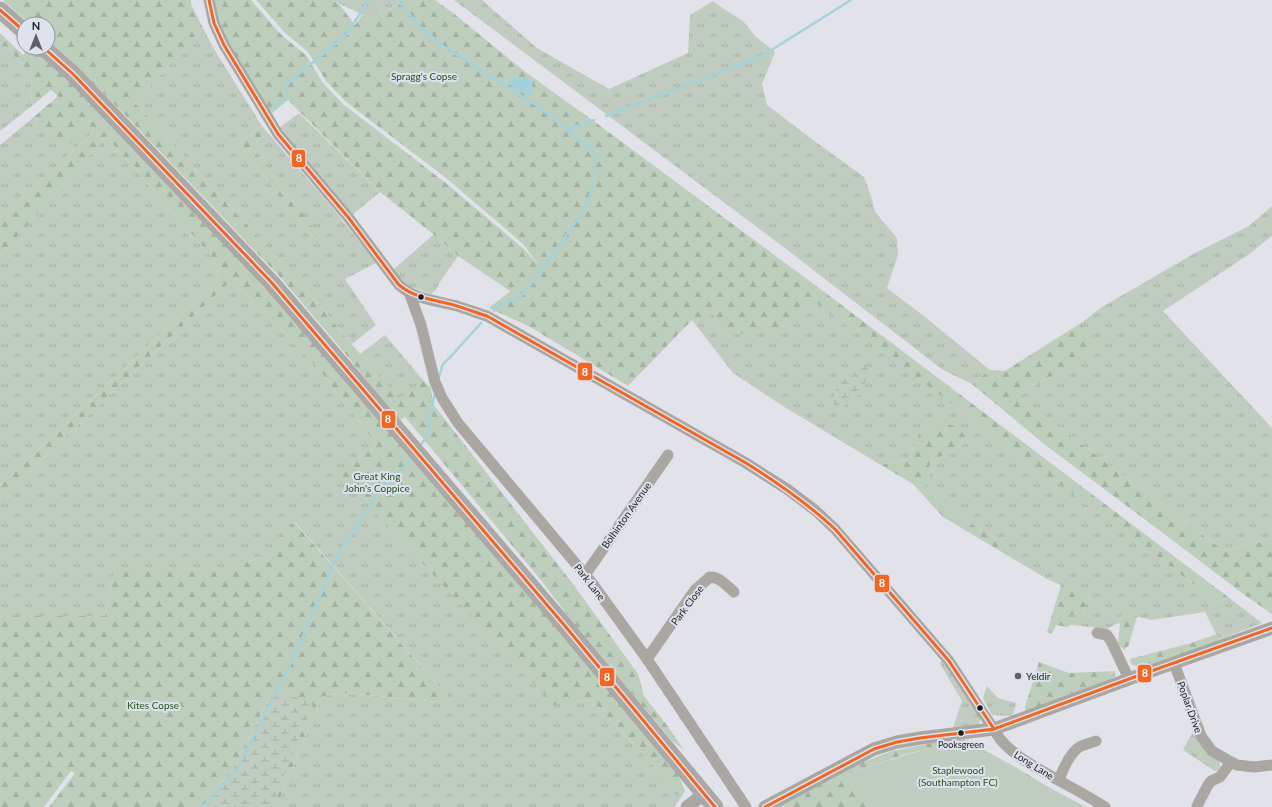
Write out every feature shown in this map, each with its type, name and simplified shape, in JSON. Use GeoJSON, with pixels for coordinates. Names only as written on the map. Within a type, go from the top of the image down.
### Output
{"type":"FeatureCollection","features":[{"type":"Feature","properties":{"kind":"main road"},"geometry":{"type":"LineString","coordinates":[[0,10],[16,24]]}},
{"type":"Feature","properties":{"kind":"main road"},"geometry":{"type":"LineString","coordinates":[[53,56],[73,74],[272,283],[565,626],[715,807]]}},
{"type":"Feature","properties":{"kind":"street"},"geometry":{"type":"LineString","coordinates":[[209,0],[214,23],[224,45],[278,134],[348,217],[399,285],[409,292]]}},
{"type":"Feature","properties":{"kind":"street","name":"Park Lane"},"geometry":{"type":"LineString","coordinates":[[409,292],[421,325],[435,382],[458,423],[585,574],[647,659],[746,807]]}},
{"type":"Feature","properties":{"kind":"street","name":"Long Lane"},"geometry":{"type":"LineString","coordinates":[[409,292],[487,316],[746,463],[816,511],[835,529],[949,661],[1008,748],[1019,757],[1105,807]]}},
{"type":"Feature","properties":{"kind":"street","name":"Bolhinton Avenue"},"geometry":{"type":"LineString","coordinates":[[585,574],[668,455]]}},
{"type":"Feature","properties":{"kind":"street","name":"Park Close"},"geometry":{"type":"LineString","coordinates":[[647,659],[695,590],[710,577],[715,577],[720,580],[734,592]]}},
{"type":"Feature","properties":{"kind":"street"},"geometry":{"type":"LineString","coordinates":[[765,807],[874,749],[897,742],[920,738],[994,729],[1272,628]]}},
{"type":"Feature","properties":{"kind":"street"},"geometry":{"type":"LineString","coordinates":[[1097,633],[1107,635],[1129,679]]}},
{"type":"Feature","properties":{"kind":"street","name":"Poplar Drive"},"geometry":{"type":"LineString","coordinates":[[1174,663],[1201,736],[1212,750],[1231,762],[1244,766],[1254,767],[1272,765]]}},
{"type":"Feature","properties":{"kind":"street","name":"Long Lane"},"geometry":{"type":"LineString","coordinates":[[1059,780],[1069,759],[1077,750],[1080,747],[1096,741]]}},
{"type":"Feature","properties":{"kind":"street"},"geometry":{"type":"LineString","coordinates":[[1197,806],[1211,781],[1220,777],[1231,762]]}},
{"type":"Feature","properties":{"kind":"street"},"geometry":{"type":"LineString","coordinates":[[687,807],[704,794]]}},
{"type":"Feature","properties":{"kind":"green space"},"geometry":{"type":"Polygon","coordinates":[[[3,0],[191,0],[191,4],[203,28],[135,103],[301,284],[399,400],[423,380],[431,388],[433,404],[573,584],[638,674],[644,696],[684,750],[672,741],[578,629],[540,579],[405,417],[399,421],[343,351],[280,277],[123,113],[56,47],[56,16],[21,16],[3,0]]]}},
{"type":"Feature","properties":{"kind":"green space","name":"Spragg's Copse"},"geometry":{"type":"Polygon","coordinates":[[[213,0],[251,0],[285,38],[306,55],[323,83],[343,104],[447,184],[525,250],[538,264],[523,244],[445,177],[346,102],[326,81],[308,52],[285,33],[256,0],[332,0],[339,4],[355,25],[362,15],[369,18],[399,5],[395,0],[435,0],[524,71],[823,291],[1228,597],[1219,603],[813,300],[782,327],[731,335],[712,314],[692,320],[628,386],[530,327],[489,308],[510,291],[458,256],[437,237],[380,192],[288,100],[270,115],[220,28],[213,0]]]}},
{"type":"Feature","properties":{"kind":"green space"},"geometry":{"type":"Polygon","coordinates":[[[332,0],[395,0],[399,5],[369,18],[332,0]]]}},
{"type":"Feature","properties":{"kind":"green space"},"geometry":{"type":"Polygon","coordinates":[[[454,0],[482,0],[537,48],[609,89],[688,53],[690,15],[713,1],[743,21],[755,36],[775,52],[762,84],[767,105],[864,177],[875,212],[897,238],[898,255],[887,288],[990,370],[972,384],[943,370],[786,249],[454,0]]]}},
{"type":"Feature","properties":{"kind":"green space"},"geometry":{"type":"Polygon","coordinates":[[[203,28],[214,49],[262,126],[239,144],[315,240],[320,236],[250,146],[268,133],[331,206],[376,263],[345,279],[376,325],[352,344],[301,284],[135,103],[203,28]]]}},
{"type":"Feature","properties":{"kind":"green space","name":"Great King John's Coppice"},"geometry":{"type":"Polygon","coordinates":[[[0,33],[16,48],[16,56],[43,56],[62,72],[304,330],[675,769],[685,791],[680,799],[661,773],[591,700],[554,705],[339,473],[377,445],[319,369],[235,283],[225,286],[0,498],[0,486],[219,279],[213,258],[106,136],[0,256],[0,211],[3,216],[94,131],[88,124],[70,144],[37,128],[35,116],[58,96],[51,90],[33,105],[24,65],[0,42],[0,33]]]}},
{"type":"Feature","properties":{"kind":"green space"},"geometry":{"type":"Polygon","coordinates":[[[0,42],[24,65],[33,105],[0,131],[0,42]]]}},
{"type":"Feature","properties":{"kind":"green space"},"geometry":{"type":"Polygon","coordinates":[[[299,113],[380,192],[352,215],[279,128],[299,113]]]}},
{"type":"Feature","properties":{"kind":"green space"},"geometry":{"type":"Polygon","coordinates":[[[35,116],[37,128],[88,124],[94,131],[3,216],[0,211],[0,145],[35,116]]]}},
{"type":"Feature","properties":{"kind":"green space"},"geometry":{"type":"Polygon","coordinates":[[[262,126],[268,133],[250,146],[320,236],[315,240],[239,144],[262,126]]]}},
{"type":"Feature","properties":{"kind":"green space"},"geometry":{"type":"Polygon","coordinates":[[[106,136],[213,258],[219,279],[0,486],[0,256],[106,136]]]}},
{"type":"Feature","properties":{"kind":"green space"},"geometry":{"type":"Polygon","coordinates":[[[1272,206],[1272,236],[1248,255],[1163,311],[1272,428],[1272,539],[1224,551],[1017,396],[1099,348],[1081,323],[1102,307],[1195,253],[1249,226],[1272,206]]]}},
{"type":"Feature","properties":{"kind":"green space"},"geometry":{"type":"Polygon","coordinates":[[[434,234],[458,256],[436,290],[431,294],[406,285],[393,270],[434,234]]]}},
{"type":"Feature","properties":{"kind":"green space"},"geometry":{"type":"Polygon","coordinates":[[[235,283],[319,369],[377,445],[340,473],[577,701],[591,700],[661,773],[680,799],[674,807],[276,807],[323,696],[346,693],[439,702],[451,700],[295,522],[259,558],[223,570],[115,569],[105,616],[0,616],[0,498],[225,286],[235,283]]]}},
{"type":"Feature","properties":{"kind":"green space"},"geometry":{"type":"Polygon","coordinates":[[[813,299],[1219,603],[1228,597],[1262,623],[1219,640],[1205,612],[1151,620],[1123,613],[1118,623],[1107,629],[1071,625],[1071,615],[1082,615],[1090,598],[1047,579],[1005,554],[1009,547],[949,510],[927,488],[930,462],[969,441],[914,447],[909,459],[881,465],[786,408],[733,373],[692,320],[712,313],[782,327],[813,299]]]}},
{"type":"Feature","properties":{"kind":"green space"},"geometry":{"type":"Polygon","coordinates":[[[1081,323],[1100,348],[1017,396],[1224,551],[1272,539],[1272,614],[1044,444],[972,384],[990,370],[1005,371],[1081,323]]]}},
{"type":"Feature","properties":{"kind":"green space"},"geometry":{"type":"Polygon","coordinates":[[[385,335],[423,380],[399,401],[360,354],[385,335]]]}},
{"type":"Feature","properties":{"kind":"green space"},"geometry":{"type":"Polygon","coordinates":[[[864,363],[868,369],[864,389],[849,403],[842,407],[834,405],[835,392],[843,377],[854,365],[864,363]]]}},
{"type":"Feature","properties":{"kind":"green space"},"geometry":{"type":"Polygon","coordinates":[[[940,423],[957,426],[969,441],[930,462],[927,488],[949,510],[1009,547],[1005,554],[943,517],[913,484],[881,465],[909,459],[919,434],[940,423]]]}},
{"type":"Feature","properties":{"kind":"green space","name":"Kites Copse"},"geometry":{"type":"Polygon","coordinates":[[[294,522],[451,700],[439,702],[346,693],[323,696],[276,807],[271,807],[273,802],[274,689],[233,769],[197,807],[49,807],[75,773],[71,771],[44,807],[0,807],[0,616],[105,616],[115,568],[223,570],[259,558],[294,522]]]}},
{"type":"Feature","properties":{"kind":"green space"},"geometry":{"type":"Polygon","coordinates":[[[1061,585],[1090,598],[1082,615],[1071,615],[1071,625],[1067,627],[1056,625],[1052,634],[1047,632],[1061,585]]]}},
{"type":"Feature","properties":{"kind":"green space"},"geometry":{"type":"Polygon","coordinates":[[[1123,613],[1137,616],[1129,645],[1124,650],[1118,644],[1120,624],[1118,623],[1123,613]]]}},
{"type":"Feature","properties":{"kind":"green space"},"geometry":{"type":"Polygon","coordinates":[[[1217,634],[1221,642],[1148,667],[1138,667],[1131,664],[1130,659],[1191,643],[1217,634]]]}},
{"type":"Feature","properties":{"kind":"green space"},"geometry":{"type":"Polygon","coordinates":[[[943,659],[981,717],[978,726],[953,727],[962,701],[942,667],[940,662],[943,659]]]}},
{"type":"Feature","properties":{"kind":"green space"},"geometry":{"type":"Polygon","coordinates":[[[1039,662],[1069,673],[1115,671],[1115,676],[1109,681],[1026,712],[1025,707],[1039,662]]]}},
{"type":"Feature","properties":{"kind":"green space"},"geometry":{"type":"Polygon","coordinates":[[[987,686],[998,698],[1016,703],[1013,715],[992,715],[983,698],[987,686]]]}},
{"type":"Feature","properties":{"kind":"green space"},"geometry":{"type":"Polygon","coordinates":[[[274,689],[313,704],[271,807],[197,807],[233,769],[274,689]]]}},
{"type":"Feature","properties":{"kind":"green space"},"geometry":{"type":"Polygon","coordinates":[[[1192,733],[1219,761],[1220,766],[1218,770],[1215,771],[1183,750],[1192,733]]]}},
{"type":"Feature","properties":{"kind":"green space"},"geometry":{"type":"Polygon","coordinates":[[[961,737],[1052,789],[966,743],[947,745],[906,754],[846,775],[866,807],[778,807],[822,778],[892,751],[961,737]]]}},
{"type":"Feature","properties":{"kind":"green space","name":"Staplewood (Southampton FC)"},"geometry":{"type":"Polygon","coordinates":[[[966,743],[1086,807],[866,807],[846,775],[920,751],[966,743]]]}},
{"type":"Feature","properties":{"kind":"water"},"geometry":{"type":"Polygon","coordinates":[[[514,78],[525,78],[533,83],[531,96],[507,83],[508,80],[514,78]]]}},
{"type":"Feature","properties":{"kind":"waterway"},"geometry":{"type":"LineString","coordinates":[[270,109],[288,97],[286,89],[287,84],[346,35],[369,0]]}},
{"type":"Feature","properties":{"kind":"waterway"},"geometry":{"type":"LineString","coordinates":[[398,0],[418,25],[443,46],[539,107],[594,152],[595,172],[589,199],[584,210],[525,292],[518,298],[500,305],[494,311]]}},
{"type":"Feature","properties":{"kind":"waterway"},"geometry":{"type":"LineString","coordinates":[[606,116],[762,56],[851,0]]}},
{"type":"Feature","properties":{"kind":"waterway"},"geometry":{"type":"LineString","coordinates":[[568,129],[594,120]]}},
{"type":"Feature","properties":{"kind":"waterway"},"geometry":{"type":"LineString","coordinates":[[438,380],[443,364],[481,323]]}},
{"type":"Feature","properties":{"kind":"waterway"},"geometry":{"type":"LineString","coordinates":[[419,447],[427,436],[435,393]]}},
{"type":"Feature","properties":{"kind":"waterway"},"geometry":{"type":"LineString","coordinates":[[203,807],[235,772],[240,764],[296,653],[335,560],[380,489],[402,469],[412,457]]}},
{"type":"Feature","properties":{"kind":"transit line","name":"8"},"geometry":{"type":"LineString","coordinates":[[209,0],[214,23],[224,45],[278,134],[348,217],[399,285],[420,296],[487,316],[746,463],[792,494],[835,529],[949,661],[994,729]]}},
{"type":"Feature","properties":{"kind":"transit line","name":"8"},"geometry":{"type":"LineString","coordinates":[[0,10],[16,24]]}},
{"type":"Feature","properties":{"kind":"transit line","name":"8"},"geometry":{"type":"LineString","coordinates":[[53,56],[73,74],[272,283],[565,626],[715,807]]}},
{"type":"Feature","properties":{"kind":"transit line","name":"8"},"geometry":{"type":"LineString","coordinates":[[765,807],[874,749],[897,742],[920,738],[994,729],[1272,628]]}},
{"type":"Feature","properties":{"kind":"place","name":"Yeldir"},"geometry":{"type":"Point","coordinates":[1018,676]}},
{"type":"Feature","properties":{"kind":"place","name":"Pooksgreen"},"geometry":{"type":"Point","coordinates":[961,733]}}]}
